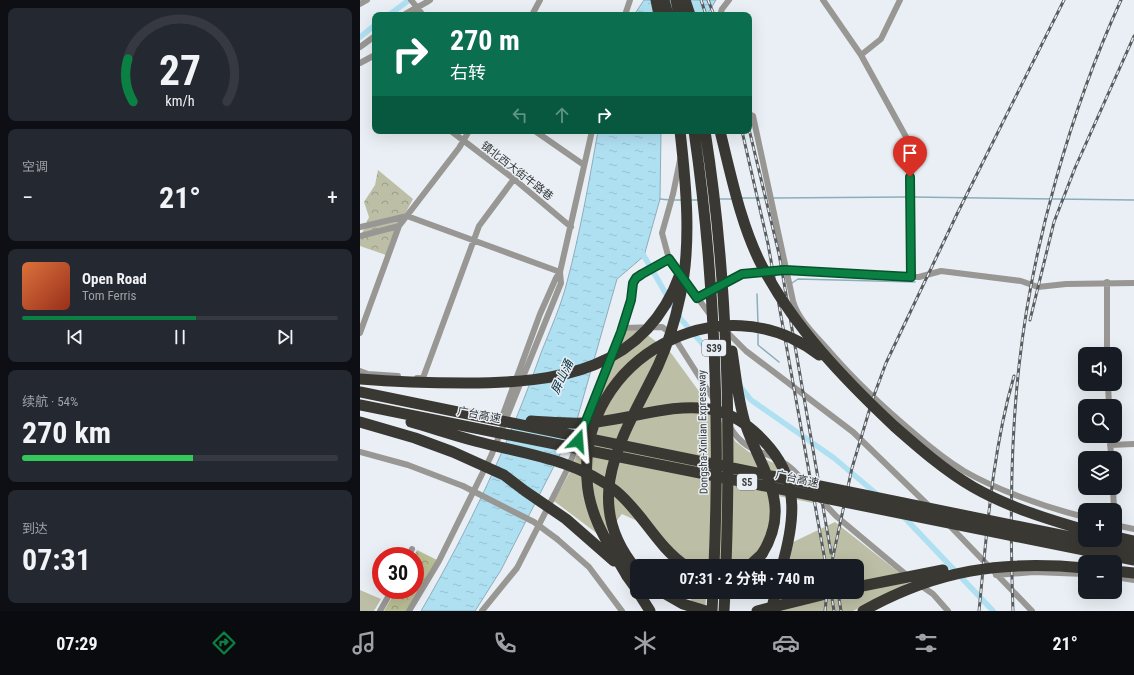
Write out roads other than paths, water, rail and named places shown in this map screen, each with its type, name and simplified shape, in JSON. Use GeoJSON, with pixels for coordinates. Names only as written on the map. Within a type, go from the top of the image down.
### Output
{"type":"FeatureCollection","features":[{"type":"Feature","properties":{"kind":"highway"},"geometry":{"type":"LineString","coordinates":[[656,0],[659,12]]}},
{"type":"Feature","properties":{"kind":"highway"},"geometry":{"type":"LineString","coordinates":[[664,0],[667,12]]}},
{"type":"Feature","properties":{"kind":"highway"},"geometry":{"type":"LineString","coordinates":[[676,0],[678,12]]}},
{"type":"Feature","properties":{"kind":"highway"},"geometry":{"type":"LineString","coordinates":[[685,0],[689,12]]}},
{"type":"Feature","properties":{"kind":"highway"},"geometry":{"type":"LineString","coordinates":[[630,561],[613,525],[610,507],[610,476],[623,435],[658,365],[669,337],[681,296],[685,256],[686,204],[680,134]]}},
{"type":"Feature","properties":{"kind":"highway","name":"Dongsha-Xinlian Expressway"},"geometry":{"type":"LineString","coordinates":[[694,134],[710,267],[714,340],[717,447],[714,559]]}},
{"type":"Feature","properties":{"kind":"highway","name":"S39"},"geometry":{"type":"LineString","coordinates":[[705,134],[712,175],[724,304],[728,451],[726,559]]}},
{"type":"Feature","properties":{"kind":"highway"},"geometry":{"type":"LineString","coordinates":[[721,134],[740,212],[761,265],[785,305],[814,342],[843,374],[865,398],[927,455],[973,487],[1028,513],[1078,528]]}},
{"type":"Feature","properties":{"kind":"highway"},"geometry":{"type":"LineString","coordinates":[[360,380],[419,383],[495,383],[547,378],[590,368],[614,356],[645,331],[662,311],[672,294],[685,256]]}},
{"type":"Feature","properties":{"kind":"highway"},"geometry":{"type":"LineString","coordinates":[[724,304],[742,412],[746,426],[768,480],[776,518],[771,541],[757,559]]}},
{"type":"Feature","properties":{"kind":"highway"},"geometry":{"type":"LineString","coordinates":[[630,580],[598,527],[588,496],[586,468],[590,435],[598,410],[606,395],[629,368],[666,342],[688,332],[706,328],[744,326],[766,329],[790,338],[810,348],[843,374]]}},
{"type":"Feature","properties":{"kind":"highway","name":"广台高速"},"geometry":{"type":"LineString","coordinates":[[360,392],[1078,538]]}},
{"type":"Feature","properties":{"kind":"highway","name":"广台高速"},"geometry":{"type":"LineString","coordinates":[[360,405],[1134,560]]}},
{"type":"Feature","properties":{"kind":"highway"},"geometry":{"type":"LineString","coordinates":[[360,408],[474,441],[561,462],[583,470],[602,481],[626,501],[669,552],[678,559]]}},
{"type":"Feature","properties":{"kind":"highway"},"geometry":{"type":"LineString","coordinates":[[469,414],[505,419],[577,423],[602,421],[677,409],[705,408],[732,415],[746,424],[766,442],[779,459],[785,472],[793,519],[789,543],[784,559]]}},
{"type":"Feature","properties":{"kind":"highway"},"geometry":{"type":"LineString","coordinates":[[360,422],[415,438],[470,459],[504,475],[525,492],[566,519],[600,548],[627,576]]}},
{"type":"Feature","properties":{"kind":"highway"},"geometry":{"type":"LineString","coordinates":[[1122,538],[1134,541]]}},
{"type":"Feature","properties":{"kind":"highway","name":"广台高速"},"geometry":{"type":"LineString","coordinates":[[1120,547],[1134,550]]}},
{"type":"Feature","properties":{"kind":"highway"},"geometry":{"type":"LineString","coordinates":[[864,586],[940,570],[985,567],[1046,566],[1078,568]]}},
{"type":"Feature","properties":{"kind":"highway"},"geometry":{"type":"LineString","coordinates":[[863,611],[904,589],[926,581],[985,567]]}},
{"type":"Feature","properties":{"kind":"highway"},"geometry":{"type":"LineString","coordinates":[[1122,572],[1134,573]]}},
{"type":"Feature","properties":{"kind":"highway"},"geometry":{"type":"LineString","coordinates":[[643,599],[650,611]]}},
{"type":"Feature","properties":{"kind":"highway"},"geometry":{"type":"LineString","coordinates":[[674,599],[683,604],[706,611]]}},
{"type":"Feature","properties":{"kind":"highway"},"geometry":{"type":"LineString","coordinates":[[712,611],[713,599]]}},
{"type":"Feature","properties":{"kind":"highway"},"geometry":{"type":"LineString","coordinates":[[724,611],[725,599]]}},
{"type":"Feature","properties":{"kind":"highway"},"geometry":{"type":"LineString","coordinates":[[771,611],[774,599]]}},
{"type":"Feature","properties":{"kind":"highway"},"geometry":{"type":"LineString","coordinates":[[757,611],[806,599]]}},
{"type":"Feature","properties":{"kind":"street"},"geometry":{"type":"LineString","coordinates":[[360,4],[367,0]]}},
{"type":"Feature","properties":{"kind":"street"},"geometry":{"type":"LineString","coordinates":[[414,4],[430,0]]}},
{"type":"Feature","properties":{"kind":"street"},"geometry":{"type":"LineString","coordinates":[[534,12],[540,0]]}},
{"type":"Feature","properties":{"kind":"street"},"geometry":{"type":"LineString","coordinates":[[626,12],[630,0]]}},
{"type":"Feature","properties":{"kind":"street"},"geometry":{"type":"LineString","coordinates":[[721,12],[729,0]]}},
{"type":"Feature","properties":{"kind":"street"},"geometry":{"type":"LineString","coordinates":[[823,0],[862,55],[911,146],[911,277]]}},
{"type":"Feature","properties":{"kind":"street"},"geometry":{"type":"LineString","coordinates":[[862,55],[881,39],[900,0]]}},
{"type":"Feature","properties":{"kind":"street"},"geometry":{"type":"LineString","coordinates":[[408,12],[412,9],[414,4]]}},
{"type":"Feature","properties":{"kind":"street"},"geometry":{"type":"LineString","coordinates":[[414,4],[421,12]]}},
{"type":"Feature","properties":{"kind":"street"},"geometry":{"type":"LineString","coordinates":[[360,47],[372,38]]}},
{"type":"Feature","properties":{"kind":"street"},"geometry":{"type":"LineString","coordinates":[[360,63],[372,57]]}},
{"type":"Feature","properties":{"kind":"street"},"geometry":{"type":"LineString","coordinates":[[752,116],[785,270],[794,305],[800,316],[848,372],[888,411],[962,470],[980,479],[1038,502],[1078,515]]}},
{"type":"Feature","properties":{"kind":"street","name":"镇北西大街牛路巷"},"geometry":{"type":"LineString","coordinates":[[455,134],[514,179],[571,227]]}},
{"type":"Feature","properties":{"kind":"street"},"geometry":{"type":"LineString","coordinates":[[360,333],[399,226],[467,134]]}},
{"type":"Feature","properties":{"kind":"street"},"geometry":{"type":"LineString","coordinates":[[539,134],[584,165]]}},
{"type":"Feature","properties":{"kind":"street"},"geometry":{"type":"LineString","coordinates":[[410,611],[439,561],[491,456],[496,434],[540,314],[560,272],[591,134]]}},
{"type":"Feature","properties":{"kind":"street"},"geometry":{"type":"LineString","coordinates":[[684,134],[673,194],[662,229],[669,259],[709,315],[746,350],[853,432],[965,539],[996,575],[1032,611]]}},
{"type":"Feature","properties":{"kind":"street"},"geometry":{"type":"LineString","coordinates":[[360,371],[368,374],[423,378],[479,226],[514,179]]}},
{"type":"Feature","properties":{"kind":"street"},"geometry":{"type":"LineString","coordinates":[[360,227],[407,216],[560,272]]}},
{"type":"Feature","properties":{"kind":"street"},"geometry":{"type":"LineString","coordinates":[[360,236],[399,226]]}},
{"type":"Feature","properties":{"kind":"street"},"geometry":{"type":"LineString","coordinates":[[482,611],[517,568],[569,466],[622,328],[631,300],[633,283],[636,278],[642,274],[669,259]]}},
{"type":"Feature","properties":{"kind":"street"},"geometry":{"type":"LineString","coordinates":[[697,298],[742,274],[785,270],[911,277],[919,277],[940,271],[1021,281],[1038,287],[1107,282],[1134,283]]}},
{"type":"Feature","properties":{"kind":"street"},"geometry":{"type":"LineString","coordinates":[[1107,282],[1107,347]]}},
{"type":"Feature","properties":{"kind":"street"},"geometry":{"type":"LineString","coordinates":[[622,328],[662,327],[672,334],[737,439],[749,448],[776,459],[791,468],[836,516],[893,565],[933,594],[948,611]]}},
{"type":"Feature","properties":{"kind":"street"},"geometry":{"type":"LineString","coordinates":[[1110,451],[1110,445],[1134,444]]}},
{"type":"Feature","properties":{"kind":"street"},"geometry":{"type":"LineString","coordinates":[[360,452],[408,465],[463,486],[534,522],[557,539],[589,567],[622,611]]}},
{"type":"Feature","properties":{"kind":"street"},"geometry":{"type":"LineString","coordinates":[[1122,526],[1134,529]]}},
{"type":"Feature","properties":{"kind":"street"},"geometry":{"type":"LineString","coordinates":[[996,575],[1034,572],[1078,574]]}},
{"type":"Feature","properties":{"kind":"street"},"geometry":{"type":"LineString","coordinates":[[1122,578],[1134,580]]}},
{"type":"Feature","properties":{"kind":"street"},"geometry":{"type":"LineString","coordinates":[[874,611],[922,587]]}},
{"type":"Feature","properties":{"kind":"street"},"geometry":{"type":"LineString","coordinates":[[380,611],[387,599]]}},
{"type":"Feature","properties":{"kind":"water"},"geometry":{"type":"Polygon","coordinates":[[[644,0],[716,0],[709,12],[636,12],[644,0]]]}},
{"type":"Feature","properties":{"kind":"water","name":"屏山涌"},"geometry":{"type":"Polygon","coordinates":[[[597,134],[661,134],[660,199],[644,256],[617,279],[576,423],[501,570],[475,611],[421,611],[472,517],[516,420],[565,291],[588,188],[597,134]]]}},
{"type":"Feature","properties":{"kind":"waterway"},"geometry":{"type":"LineString","coordinates":[[393,12],[409,0]]}},
{"type":"Feature","properties":{"kind":"waterway"},"geometry":{"type":"LineString","coordinates":[[360,37],[372,27]]}},
{"type":"Feature","properties":{"kind":"waterway"},"geometry":{"type":"LineString","coordinates":[[772,198],[908,197]]}},
{"type":"Feature","properties":{"kind":"waterway"},"geometry":{"type":"LineString","coordinates":[[912,197],[1134,200]]}},
{"type":"Feature","properties":{"kind":"waterway"},"geometry":{"type":"LineString","coordinates":[[742,198],[768,198]]}},
{"type":"Feature","properties":{"kind":"waterway"},"geometry":{"type":"LineString","coordinates":[[660,199],[670,200]]}},
{"type":"Feature","properties":{"kind":"waterway"},"geometry":{"type":"LineString","coordinates":[[718,199],[732,199]]}},
{"type":"Feature","properties":{"kind":"waterway"},"geometry":{"type":"LineString","coordinates":[[674,200],[682,200]]}},
{"type":"Feature","properties":{"kind":"waterway"},"geometry":{"type":"LineString","coordinates":[[690,200],[698,200]]}},
{"type":"Feature","properties":{"kind":"waterway"},"geometry":{"type":"LineString","coordinates":[[639,251],[644,256],[680,318],[713,356]]}},
{"type":"Feature","properties":{"kind":"waterway"},"geometry":{"type":"LineString","coordinates":[[792,283],[798,279],[915,282]]}},
{"type":"Feature","properties":{"kind":"waterway"},"geometry":{"type":"LineString","coordinates":[[757,294],[758,324]]}},
{"type":"Feature","properties":{"kind":"waterway"},"geometry":{"type":"LineString","coordinates":[[758,334],[758,345],[779,362]]}},
{"type":"Feature","properties":{"kind":"waterway"},"geometry":{"type":"LineString","coordinates":[[739,385],[751,400],[834,458],[879,496]]}},
{"type":"Feature","properties":{"kind":"waterway"},"geometry":{"type":"LineString","coordinates":[[904,517],[993,611]]}},
{"type":"Feature","properties":{"kind":"railway"},"geometry":{"type":"LineString","coordinates":[[701,0],[705,12]]}},
{"type":"Feature","properties":{"kind":"railway"},"geometry":{"type":"LineString","coordinates":[[708,0],[713,12]]}},
{"type":"Feature","properties":{"kind":"railway"},"geometry":{"type":"LineString","coordinates":[[832,559],[852,468],[873,398],[886,363],[957,214],[1064,0]]}},
{"type":"Feature","properties":{"kind":"railway"},"geometry":{"type":"LineString","coordinates":[[1013,611],[1011,550],[1012,457],[1019,366],[1033,274],[1056,179],[1070,132],[1086,86],[1121,0]]}},
{"type":"Feature","properties":{"kind":"railway"},"geometry":{"type":"LineString","coordinates":[[1030,320],[1054,222],[1075,168],[1134,36]]}},
{"type":"Feature","properties":{"kind":"railway"},"geometry":{"type":"LineString","coordinates":[[743,134],[768,244],[825,559]]}},
{"type":"Feature","properties":{"kind":"railway"},"geometry":{"type":"LineString","coordinates":[[750,134],[779,254],[831,553]]}},
{"type":"Feature","properties":{"kind":"railway"},"geometry":{"type":"LineString","coordinates":[[979,611],[995,463],[1000,434],[1014,376]]}},
{"type":"Feature","properties":{"kind":"railway"},"geometry":{"type":"LineString","coordinates":[[825,611],[826,599]]}},
{"type":"Feature","properties":{"kind":"railway"},"geometry":{"type":"LineString","coordinates":[[832,599],[834,611]]}},
{"type":"Feature","properties":{"kind":"railway"},"geometry":{"type":"LineString","coordinates":[[839,599],[841,611]]}}]}
